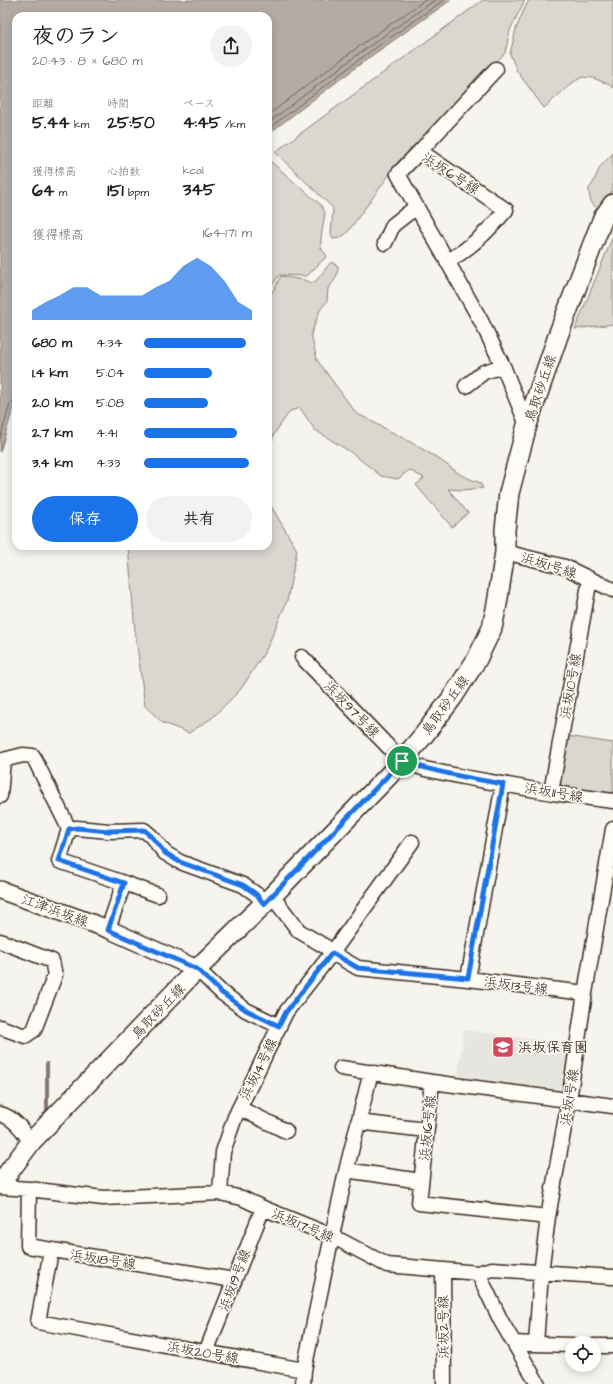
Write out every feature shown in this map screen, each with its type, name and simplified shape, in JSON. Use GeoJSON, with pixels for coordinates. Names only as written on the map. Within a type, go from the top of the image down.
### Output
{"type":"FeatureCollection","features":[{"type":"Feature","properties":{"kind":"main road","name":"鳥取砂丘線"},"geometry":{"type":"LineString","coordinates":[[0,1184],[32,1142],[197,969],[268,900],[402,761],[452,698],[477,659],[492,628],[500,593],[505,552],[505,530],[510,493],[528,425],[594,241],[603,218],[613,204]]}},
{"type":"Feature","properties":{"kind":"street"},"geometry":{"type":"LineString","coordinates":[[420,150],[496,69]]}},
{"type":"Feature","properties":{"kind":"street","name":"浜坂6号線"},"geometry":{"type":"LineString","coordinates":[[447,262],[464,252],[496,222],[506,210],[420,150],[398,174],[447,262],[481,321],[503,366],[528,425]]}},
{"type":"Feature","properties":{"kind":"street"},"geometry":{"type":"LineString","coordinates":[[385,243],[393,225],[416,207]]}},
{"type":"Feature","properties":{"kind":"street"},"geometry":{"type":"LineString","coordinates":[[466,386],[484,372],[503,366]]}},
{"type":"Feature","properties":{"kind":"street","name":"浜坂1号線"},"geometry":{"type":"LineString","coordinates":[[505,552],[565,567],[613,590]]}},
{"type":"Feature","properties":{"kind":"street","name":"浜坂10号線"},"geometry":{"type":"LineString","coordinates":[[551,792],[590,579]]}},
{"type":"Feature","properties":{"kind":"street","name":"浜坂97号線"},"geometry":{"type":"LineString","coordinates":[[302,657],[402,761]]}},
{"type":"Feature","properties":{"kind":"street"},"geometry":{"type":"LineString","coordinates":[[0,796],[3,760],[23,755],[34,756],[69,829],[59,861],[158,895]]}},
{"type":"Feature","properties":{"kind":"street","name":"浜坂11号線"},"geometry":{"type":"LineString","coordinates":[[402,761],[432,770],[503,784],[613,801]]}},
{"type":"Feature","properties":{"kind":"street"},"geometry":{"type":"LineString","coordinates":[[468,978],[503,784]]}},
{"type":"Feature","properties":{"kind":"street","name":"浜坂13号線"},"geometry":{"type":"LineString","coordinates":[[69,829],[77,828],[109,831],[144,830],[165,853],[180,862],[243,885],[268,900],[299,931],[358,968],[468,978],[585,993]]}},
{"type":"Feature","properties":{"kind":"street","name":"浜坂1号線"},"geometry":{"type":"LineString","coordinates":[[536,1344],[541,1273],[548,1217],[569,1100],[585,993],[613,829]]}},
{"type":"Feature","properties":{"kind":"street","name":"浜坂14号線"},"geometry":{"type":"LineString","coordinates":[[220,1193],[223,1152],[239,1108],[286,1012],[332,953],[412,842]]}},
{"type":"Feature","properties":{"kind":"street"},"geometry":{"type":"LineString","coordinates":[[108,930],[124,883]]}},
{"type":"Feature","properties":{"kind":"street","name":"江津浜坂線"},"geometry":{"type":"LineString","coordinates":[[0,890],[108,930],[197,969]]}},
{"type":"Feature","properties":{"kind":"street"},"geometry":{"type":"LineString","coordinates":[[0,941],[52,961],[55,975],[34,1030],[25,1036],[0,1027]]}},
{"type":"Feature","properties":{"kind":"street"},"geometry":{"type":"LineString","coordinates":[[197,969],[222,993],[246,1010],[279,1026]]}},
{"type":"Feature","properties":{"kind":"street"},"geometry":{"type":"LineString","coordinates":[[341,1068],[432,1082]]}},
{"type":"Feature","properties":{"kind":"street","name":"浜坂20号線"},"geometry":{"type":"LineString","coordinates":[[51,1251],[38,1322],[206,1352],[303,1377],[332,1236],[371,1072]]}},
{"type":"Feature","properties":{"kind":"street","name":"浜坂16号線"},"geometry":{"type":"LineString","coordinates":[[548,1217],[418,1203],[432,1082],[613,1106]]}},
{"type":"Feature","properties":{"kind":"street"},"geometry":{"type":"LineString","coordinates":[[239,1108],[286,1131]]}},
{"type":"Feature","properties":{"kind":"street"},"geometry":{"type":"LineString","coordinates":[[0,1114],[7,1116],[16,1123],[32,1142]]}},
{"type":"Feature","properties":{"kind":"street"},"geometry":{"type":"LineString","coordinates":[[358,1122],[426,1130]]}},
{"type":"Feature","properties":{"kind":"street"},"geometry":{"type":"LineString","coordinates":[[348,1167],[352,1171],[421,1181]]}},
{"type":"Feature","properties":{"kind":"street","name":"浜坂17号線"},"geometry":{"type":"LineString","coordinates":[[0,1187],[103,1198],[220,1193],[242,1198],[332,1236],[387,1265],[478,1273]]}},
{"type":"Feature","properties":{"kind":"street","name":"浜坂18号線"},"geometry":{"type":"LineString","coordinates":[[29,1189],[28,1246],[234,1280]]}},
{"type":"Feature","properties":{"kind":"street","name":"浜坂19号線"},"geometry":{"type":"LineString","coordinates":[[206,1352],[263,1208]]}},
{"type":"Feature","properties":{"kind":"street"},"geometry":{"type":"LineString","coordinates":[[538,1384],[501,1321],[478,1273],[492,1269],[613,1277]]}},
{"type":"Feature","properties":{"kind":"street","name":"浜坂2号線"},"geometry":{"type":"LineString","coordinates":[[443,1270],[444,1384]]}},
{"type":"Feature","properties":{"kind":"street"},"geometry":{"type":"LineString","coordinates":[[514,1343],[565,1345]]}},
{"type":"Feature","properties":{"kind":"street"},"geometry":{"type":"LineString","coordinates":[[601,1346],[613,1346]]}},
{"type":"Feature","properties":{"kind":"shaded area"},"geometry":{"type":"Polygon","coordinates":[[[483,0],[525,0],[510,30],[505,53],[392,171],[347,233],[340,238],[333,239],[331,234],[333,208],[275,152],[483,0]]]}},
{"type":"Feature","properties":{"kind":"shaded area"},"geometry":{"type":"Polygon","coordinates":[[[529,0],[613,0],[613,88],[610,85],[593,78],[582,77],[572,83],[544,108],[517,71],[510,54],[516,29],[529,0]]]}},
{"type":"Feature","properties":{"kind":"shaded area"},"geometry":{"type":"Polygon","coordinates":[[[613,153],[613,189],[602,207],[598,209],[590,200],[589,188],[592,185],[600,167],[613,153]]]}},
{"type":"Feature","properties":{"kind":"shaded area"},"geometry":{"type":"Polygon","coordinates":[[[272,163],[321,205],[325,213],[321,248],[327,256],[307,276],[279,275],[272,285],[272,163]]]}},
{"type":"Feature","properties":{"kind":"shaded area"},"geometry":{"type":"Polygon","coordinates":[[[613,236],[613,324],[575,329],[613,236]]]}},
{"type":"Feature","properties":{"kind":"shaded area"},"geometry":{"type":"Polygon","coordinates":[[[331,262],[338,266],[337,276],[328,288],[327,301],[320,310],[311,334],[317,360],[356,413],[436,457],[461,475],[480,483],[483,488],[462,490],[448,489],[468,513],[452,527],[416,485],[424,478],[409,470],[398,479],[381,476],[352,453],[315,430],[300,408],[290,411],[274,434],[272,441],[272,293],[281,276],[304,280],[311,283],[316,281],[331,262]]]}},
{"type":"Feature","properties":{"kind":"shaded area"},"geometry":{"type":"Polygon","coordinates":[[[272,508],[297,550],[287,601],[266,650],[241,689],[212,718],[189,733],[163,723],[145,706],[135,631],[128,550],[272,550],[272,508]]]}},
{"type":"Feature","properties":{"kind":"shaded area"},"geometry":{"type":"Polygon","coordinates":[[[567,736],[613,743],[613,792],[608,796],[564,788],[559,781],[567,736]]]}},
{"type":"Feature","properties":{"kind":"shaded area"},"geometry":{"type":"Polygon","coordinates":[[[464,1030],[575,1045],[568,1085],[556,1092],[457,1080],[464,1030]]]}},
{"type":"Feature","properties":{"kind":"water"},"geometry":{"type":"Polygon","coordinates":[[[0,0],[451,0],[367,59],[272,131],[272,12],[12,12],[12,412],[0,452],[0,0]]]}},
{"type":"Feature","properties":{"kind":"waterway"},"geometry":{"type":"LineString","coordinates":[[47,1064],[47,1111]]}},
{"type":"Feature","properties":{"kind":"place","name":"浜坂保育園"},"geometry":{"type":"Point","coordinates":[503,1047]}},
{"type":"Feature","properties":{"kind":"route"},"geometry":{"type":"LineString","coordinates":[[402,761],[464,777],[503,784],[468,978],[358,968],[332,953],[286,1012],[279,1026],[246,1010],[222,993],[197,969],[108,930],[124,883],[59,861],[69,829],[77,828],[109,831],[144,830],[165,853],[180,862],[243,885],[256,894],[264,904],[402,761]]}}]}
